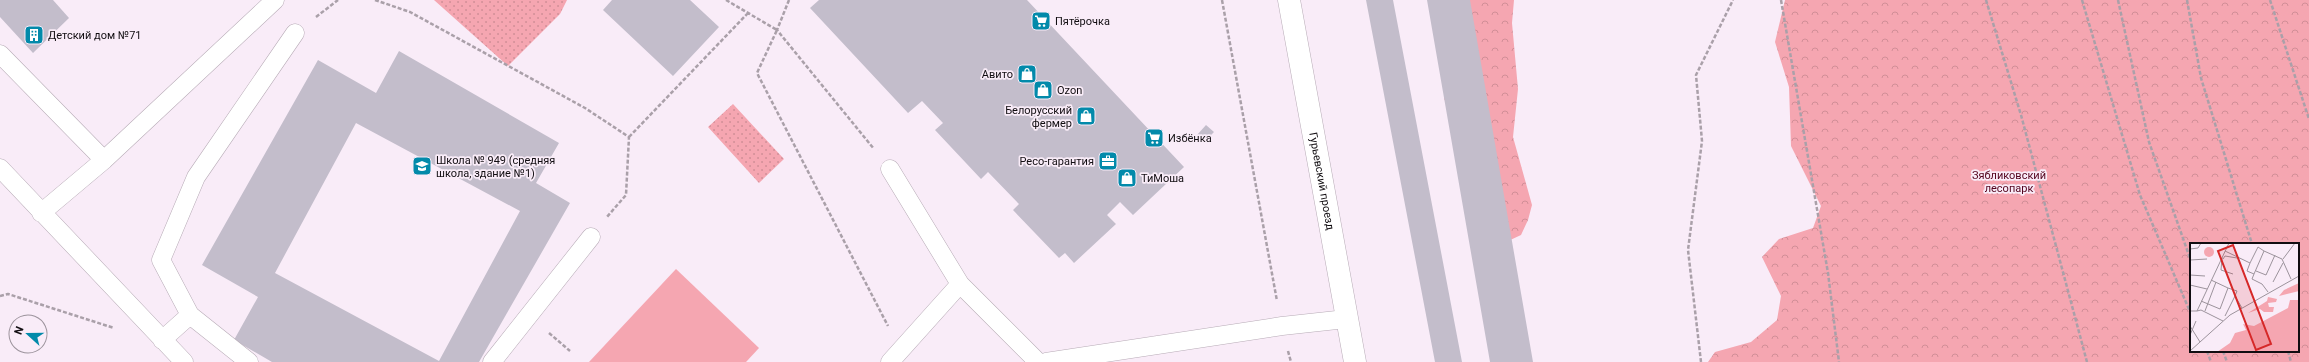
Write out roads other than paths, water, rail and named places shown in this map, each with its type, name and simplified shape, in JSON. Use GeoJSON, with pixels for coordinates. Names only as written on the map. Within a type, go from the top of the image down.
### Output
{"type":"FeatureCollection","features":[{"type":"Feature","properties":{"kind":"street","name":"Гурьевский проезд"},"geometry":{"type":"LineString","coordinates":[[1289,0],[1355,362]]}},
{"type":"Feature","properties":{"kind":"lane"},"geometry":{"type":"LineString","coordinates":[[41,213],[104,160],[275,0]]}},
{"type":"Feature","properties":{"kind":"lane"},"geometry":{"type":"LineString","coordinates":[[249,362],[190,315],[161,260],[196,176],[295,33]]}},
{"type":"Feature","properties":{"kind":"lane"},"geometry":{"type":"LineString","coordinates":[[0,54],[104,160]]}},
{"type":"Feature","properties":{"kind":"lane"},"geometry":{"type":"LineString","coordinates":[[0,168],[41,213],[184,362]]}},
{"type":"Feature","properties":{"kind":"lane"},"geometry":{"type":"LineString","coordinates":[[890,169],[960,284],[1038,362]]}},
{"type":"Feature","properties":{"kind":"lane"},"geometry":{"type":"LineString","coordinates":[[492,362],[591,236]]}},
{"type":"Feature","properties":{"kind":"lane"},"geometry":{"type":"LineString","coordinates":[[895,356],[960,284]]}},
{"type":"Feature","properties":{"kind":"lane"},"geometry":{"type":"LineString","coordinates":[[162,340],[190,315]]}},
{"type":"Feature","properties":{"kind":"lane"},"geometry":{"type":"LineString","coordinates":[[1046,362],[1282,326],[1346,319]]}},
{"type":"Feature","properties":{"kind":"place","name":"Пятёрочка"},"geometry":{"type":"Point","coordinates":[1041,21]}},
{"type":"Feature","properties":{"kind":"place","name":"Детский дом №71"},"geometry":{"type":"Point","coordinates":[34,35]}},
{"type":"Feature","properties":{"kind":"place","name":"Авито"},"geometry":{"type":"Point","coordinates":[1027,74]}},
{"type":"Feature","properties":{"kind":"place","name":"Ozon"},"geometry":{"type":"Point","coordinates":[1043,90]}},
{"type":"Feature","properties":{"kind":"place","name":"Белорусский фермер"},"geometry":{"type":"Point","coordinates":[1086,116]}},
{"type":"Feature","properties":{"kind":"place","name":"Избёнка"},"geometry":{"type":"Point","coordinates":[1154,138]}},
{"type":"Feature","properties":{"kind":"place","name":"Ресо-гарантия"},"geometry":{"type":"Point","coordinates":[1108,161]}},
{"type":"Feature","properties":{"kind":"place","name":"Школа № 949 (средняя школа, здание №1)"},"geometry":{"type":"Point","coordinates":[422,166]}},
{"type":"Feature","properties":{"kind":"place","name":"ТиМоша"},"geometry":{"type":"Point","coordinates":[1127,178]}},
{"type":"Feature","properties":{"kind":"park label","name":"Зябликовский лесопарк"},"geometry":{"type":"Point","coordinates":[2009,181]}}]}
